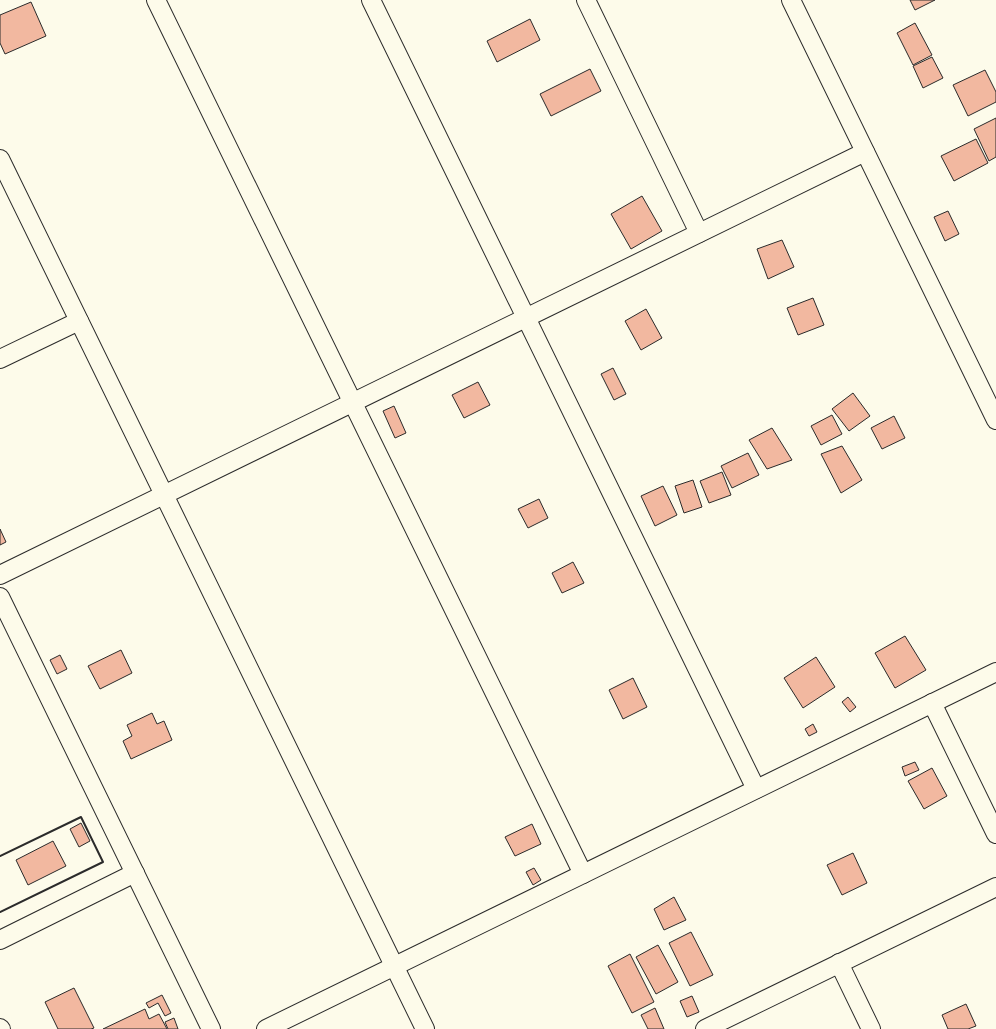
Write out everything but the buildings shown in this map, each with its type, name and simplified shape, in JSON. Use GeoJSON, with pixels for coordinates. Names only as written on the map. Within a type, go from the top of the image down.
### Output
{"type":"FeatureCollection","features":[{"type":"Feature","properties":{"kind":"street"},"geometry":{"type":"LineString","coordinates":[[156,0],[583,874]]}},
{"type":"Feature","properties":{"kind":"street"},"geometry":{"type":"LineString","coordinates":[[370,0],[756,789]]}},
{"type":"Feature","properties":{"kind":"street"},"geometry":{"type":"LineString","coordinates":[[586,0],[699,233]]}},
{"type":"Feature","properties":{"kind":"street"},"geometry":{"type":"LineString","coordinates":[[791,0],[996,420]]}},
{"type":"Feature","properties":{"kind":"street"},"geometry":{"type":"LineString","coordinates":[[0,575],[865,152]]}},
{"type":"Feature","properties":{"kind":"street"},"geometry":{"type":"LineString","coordinates":[[2,168],[79,320],[425,1029]]}},
{"type":"Feature","properties":{"kind":"street"},"geometry":{"type":"LineString","coordinates":[[0,359],[79,320]]}},
{"type":"Feature","properties":{"kind":"street"},"geometry":{"type":"LineString","coordinates":[[0,597],[211,1029]]}},
{"type":"Feature","properties":{"kind":"street"},"geometry":{"type":"LineString","coordinates":[[266,1029],[996,672]]}},
{"type":"Feature","properties":{"kind":"street"},"geometry":{"type":"LineString","coordinates":[[932,703],[996,834]]}},
{"type":"Feature","properties":{"kind":"street"},"geometry":{"type":"LineString","coordinates":[[0,940],[135,873]]}},
{"type":"Feature","properties":{"kind":"street"},"geometry":{"type":"LineString","coordinates":[[705,1029],[996,887]]}},
{"type":"Feature","properties":{"kind":"street"},"geometry":{"type":"LineString","coordinates":[[839,963],[871,1029]]}},
{"type":"Feature","properties":{"kind":"wall"},"geometry":{"type":"LineString","coordinates":[[0,856],[81,817],[103,862],[0,912]]}}]}
